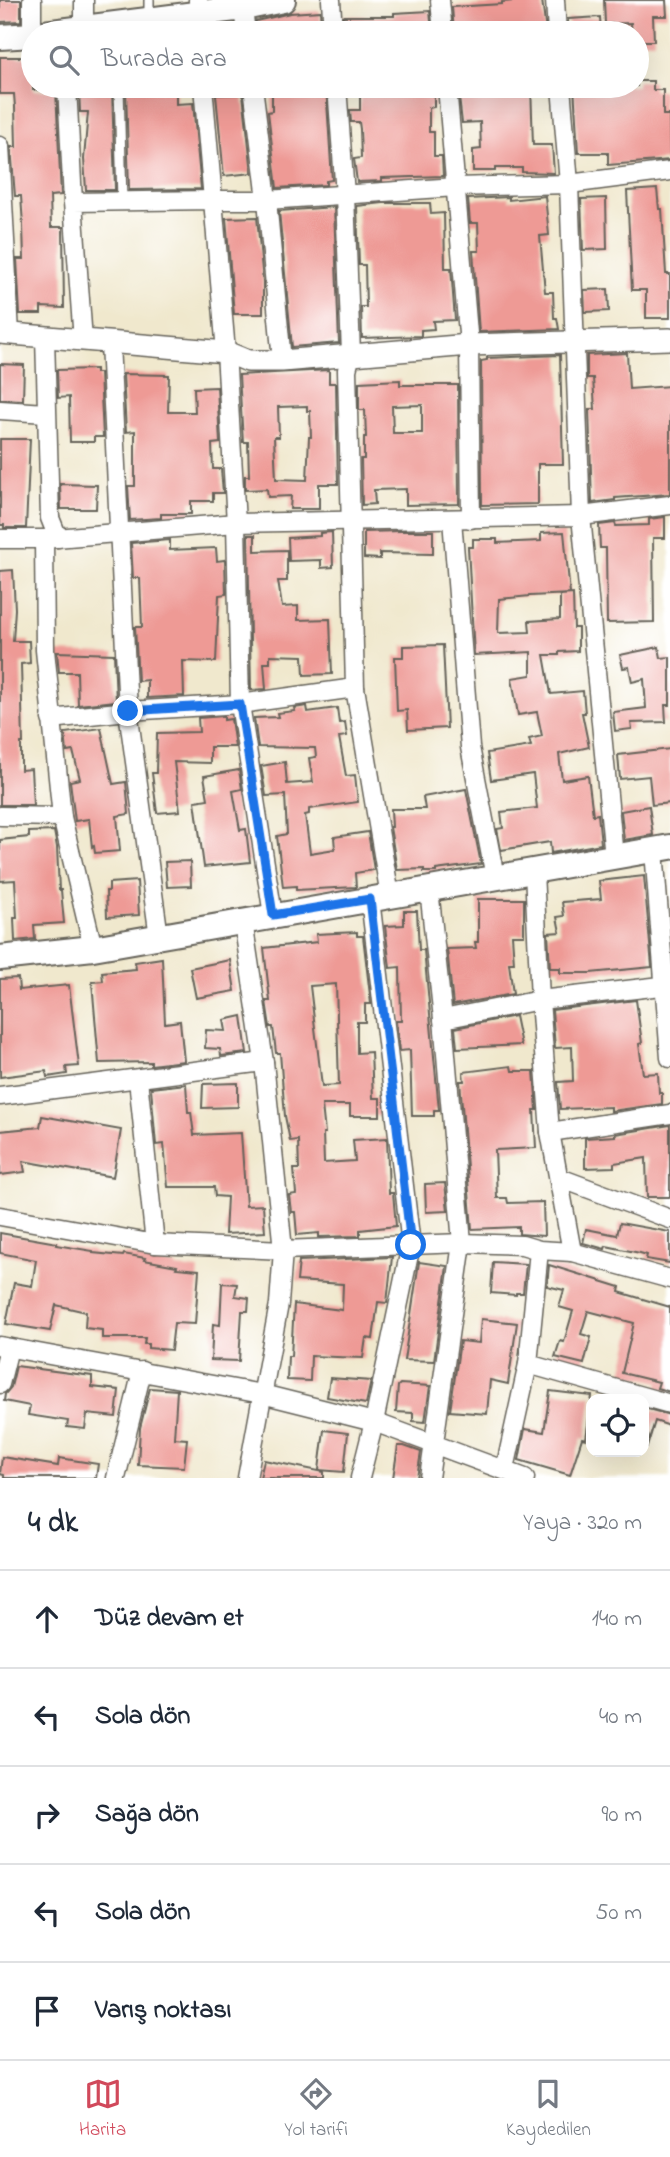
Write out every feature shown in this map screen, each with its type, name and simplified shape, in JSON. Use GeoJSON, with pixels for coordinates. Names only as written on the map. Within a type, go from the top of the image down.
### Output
{"type":"FeatureCollection","features":[{"type":"Feature","properties":{"kind":"main road"},"geometry":{"type":"LineString","coordinates":[[127,21],[149,10],[198,15],[283,0]]}},
{"type":"Feature","properties":{"kind":"main road"},"geometry":{"type":"LineString","coordinates":[[0,37],[21,36]]}},
{"type":"Feature","properties":{"kind":"main road"},"geometry":{"type":"LineString","coordinates":[[0,958],[93,948],[662,849]]}},
{"type":"Feature","properties":{"kind":"street"},"geometry":{"type":"LineString","coordinates":[[32,0],[33,21]]}},
{"type":"Feature","properties":{"kind":"street"},"geometry":{"type":"LineString","coordinates":[[70,21],[84,0]]}},
{"type":"Feature","properties":{"kind":"street"},"geometry":{"type":"LineString","coordinates":[[331,0],[332,21]]}},
{"type":"Feature","properties":{"kind":"street"},"geometry":{"type":"LineString","coordinates":[[440,0],[442,21]]}},
{"type":"Feature","properties":{"kind":"street"},"geometry":{"type":"LineString","coordinates":[[555,0],[556,21]]}},
{"type":"Feature","properties":{"kind":"street"},"geometry":{"type":"LineString","coordinates":[[243,8],[245,21]]}},
{"type":"Feature","properties":{"kind":"street"},"geometry":{"type":"LineString","coordinates":[[68,98],[83,341]]}},
{"type":"Feature","properties":{"kind":"street"},"geometry":{"type":"LineString","coordinates":[[204,98],[226,352],[236,523],[240,704],[273,915]]}},
{"type":"Feature","properties":{"kind":"street"},"geometry":{"type":"LineString","coordinates":[[254,98],[282,361]]}},
{"type":"Feature","properties":{"kind":"street"},"geometry":{"type":"LineString","coordinates":[[338,98],[345,195],[351,354],[347,370],[355,688],[380,897],[411,1245],[360,1478]]}},
{"type":"Feature","properties":{"kind":"street"},"geometry":{"type":"LineString","coordinates":[[448,98],[469,345],[471,519]]}},
{"type":"Feature","properties":{"kind":"street"},"geometry":{"type":"LineString","coordinates":[[562,98],[569,184],[581,516],[614,857]]}},
{"type":"Feature","properties":{"kind":"street"},"geometry":{"type":"LineString","coordinates":[[0,146],[5,333],[226,352],[248,361],[282,361],[469,345],[670,339]]}},
{"type":"Feature","properties":{"kind":"street"},"geometry":{"type":"LineString","coordinates":[[73,202],[267,200],[456,187],[569,184],[670,171]]}},
{"type":"Feature","properties":{"kind":"street"},"geometry":{"type":"LineString","coordinates":[[46,337],[51,539],[45,650],[62,817],[93,948]]}},
{"type":"Feature","properties":{"kind":"street"},"geometry":{"type":"LineString","coordinates":[[110,343],[128,711],[159,937]]}},
{"type":"Feature","properties":{"kind":"street"},"geometry":{"type":"LineString","coordinates":[[0,410],[46,413]]}},
{"type":"Feature","properties":{"kind":"street"},"geometry":{"type":"LineString","coordinates":[[0,539],[51,539],[236,523],[581,516],[670,505]]}},
{"type":"Feature","properties":{"kind":"street"},"geometry":{"type":"LineString","coordinates":[[452,519],[470,747],[495,877]]}},
{"type":"Feature","properties":{"kind":"street"},"geometry":{"type":"LineString","coordinates":[[51,719],[240,704],[355,688]]}},
{"type":"Feature","properties":{"kind":"street"},"geometry":{"type":"LineString","coordinates":[[0,816],[62,817]]}},
{"type":"Feature","properties":{"kind":"street"},"geometry":{"type":"LineString","coordinates":[[662,849],[670,1058]]}},
{"type":"Feature","properties":{"kind":"street"},"geometry":{"type":"LineString","coordinates":[[534,870],[550,1132],[572,1252]]}},
{"type":"Feature","properties":{"kind":"street"},"geometry":{"type":"LineString","coordinates":[[429,889],[443,1018],[461,1243],[429,1478]]}},
{"type":"Feature","properties":{"kind":"street"},"geometry":{"type":"LineString","coordinates":[[243,920],[264,1062],[284,1250],[279,1304],[247,1478]]}},
{"type":"Feature","properties":{"kind":"street"},"geometry":{"type":"LineString","coordinates":[[443,1018],[540,1000],[667,986]]}},
{"type":"Feature","properties":{"kind":"street"},"geometry":{"type":"LineString","coordinates":[[0,1096],[264,1062]]}},
{"type":"Feature","properties":{"kind":"street"},"geometry":{"type":"LineString","coordinates":[[138,1079],[155,1244]]}},
{"type":"Feature","properties":{"kind":"street"},"geometry":{"type":"LineString","coordinates":[[550,1132],[670,1114]]}},
{"type":"Feature","properties":{"kind":"street"},"geometry":{"type":"LineString","coordinates":[[559,1178],[670,1219]]}},
{"type":"Feature","properties":{"kind":"street"},"geometry":{"type":"LineString","coordinates":[[0,1216],[155,1244],[284,1250],[461,1243],[523,1245],[539,1250],[572,1252],[670,1279]]}},
{"type":"Feature","properties":{"kind":"street"},"geometry":{"type":"LineString","coordinates":[[505,1469],[528,1364],[539,1250]]}},
{"type":"Feature","properties":{"kind":"street"},"geometry":{"type":"LineString","coordinates":[[0,1384],[5,1347],[142,1371],[262,1394],[374,1422],[525,1478]]}},
{"type":"Feature","properties":{"kind":"street"},"geometry":{"type":"LineString","coordinates":[[528,1364],[670,1404]]}},
{"type":"Feature","properties":{"kind":"street"},"geometry":{"type":"LineString","coordinates":[[116,1478],[142,1371]]}},
{"type":"Feature","properties":{"kind":"lane"},"geometry":{"type":"LineString","coordinates":[[119,98],[122,202]]}},
{"type":"Feature","properties":{"kind":"building"},"geometry":{"type":"Polygon","coordinates":[[[0,0],[21,0],[21,21],[0,22],[0,0]]]}},
{"type":"Feature","properties":{"kind":"building"},"geometry":{"type":"Polygon","coordinates":[[[542,0],[545,21],[453,21],[452,7],[542,0]]]}},
{"type":"Feature","properties":{"kind":"building"},"geometry":{"type":"Polygon","coordinates":[[[604,0],[666,0],[667,16],[653,16],[654,41],[649,41],[649,21],[605,21],[604,0]]]}},
{"type":"Feature","properties":{"kind":"building"},"geometry":{"type":"Polygon","coordinates":[[[320,11],[321,21],[256,21],[290,13],[320,11]]]}},
{"type":"Feature","properties":{"kind":"building"},"geometry":{"type":"Polygon","coordinates":[[[430,11],[431,21],[343,21],[343,16],[394,16],[394,13],[430,11]]]}},
{"type":"Feature","properties":{"kind":"building"},"geometry":{"type":"Polygon","coordinates":[[[600,17],[600,21],[568,21],[600,17]]]}},
{"type":"Feature","properties":{"kind":"building"},"geometry":{"type":"Polygon","coordinates":[[[0,57],[21,57],[21,98],[56,98],[61,195],[50,196],[51,227],[63,227],[64,308],[41,307],[41,314],[20,314],[17,259],[24,259],[21,196],[15,196],[11,147],[16,147],[14,94],[0,94],[0,57]]]}},
{"type":"Feature","properties":{"kind":"building"},"geometry":{"type":"Polygon","coordinates":[[[649,81],[653,81],[653,90],[663,90],[663,115],[669,115],[670,160],[608,165],[608,153],[578,153],[575,98],[649,98],[649,81]]]}},
{"type":"Feature","properties":{"kind":"building"},"geometry":{"type":"Polygon","coordinates":[[[79,98],[112,98],[115,190],[86,190],[84,159],[88,112],[80,112],[79,98]]]}},
{"type":"Feature","properties":{"kind":"building"},"geometry":{"type":"Polygon","coordinates":[[[126,98],[176,98],[176,104],[193,103],[201,189],[129,190],[126,98]]]}},
{"type":"Feature","properties":{"kind":"building"},"geometry":{"type":"Polygon","coordinates":[[[216,98],[243,98],[252,173],[224,176],[216,98]]]}},
{"type":"Feature","properties":{"kind":"building"},"geometry":{"type":"Polygon","coordinates":[[[272,98],[327,98],[332,180],[326,181],[326,185],[277,188],[268,112],[272,111],[272,98]]]}},
{"type":"Feature","properties":{"kind":"building"},"geometry":{"type":"Polygon","coordinates":[[[360,98],[434,98],[434,107],[429,108],[429,132],[434,132],[434,156],[442,156],[443,176],[382,178],[382,181],[357,182],[354,159],[361,158],[360,129],[359,122],[351,122],[350,110],[360,110],[360,98]]]}},
{"type":"Feature","properties":{"kind":"building"},"geometry":{"type":"Polygon","coordinates":[[[459,98],[531,98],[533,145],[552,145],[554,173],[522,172],[522,168],[473,171],[473,150],[481,149],[480,122],[462,123],[459,98]]]}},
{"type":"Feature","properties":{"kind":"building"},"geometry":{"type":"Polygon","coordinates":[[[657,189],[659,209],[662,209],[666,274],[670,274],[670,318],[646,318],[646,290],[632,290],[627,191],[657,189]]]}},
{"type":"Feature","properties":{"kind":"building"},"geometry":{"type":"Polygon","coordinates":[[[545,196],[549,235],[540,236],[545,292],[553,292],[554,318],[557,318],[559,329],[479,332],[473,251],[479,251],[478,223],[470,223],[468,199],[509,197],[509,200],[545,196]]]}},
{"type":"Feature","properties":{"kind":"building"},"geometry":{"type":"Polygon","coordinates":[[[606,198],[607,249],[583,250],[581,199],[606,198]]]}},
{"type":"Feature","properties":{"kind":"building"},"geometry":{"type":"Polygon","coordinates":[[[430,203],[431,214],[444,213],[445,268],[451,268],[455,320],[433,321],[434,329],[421,330],[421,336],[362,338],[361,307],[366,307],[365,265],[359,265],[357,206],[430,203]]]}},
{"type":"Feature","properties":{"kind":"building"},"geometry":{"type":"Polygon","coordinates":[[[334,207],[339,343],[292,347],[279,211],[334,207]]]}},
{"type":"Feature","properties":{"kind":"building"},"geometry":{"type":"Polygon","coordinates":[[[257,217],[263,314],[234,314],[226,218],[257,217]]]}},
{"type":"Feature","properties":{"kind":"building"},"geometry":{"type":"Polygon","coordinates":[[[608,289],[609,311],[585,312],[584,290],[608,289]]]}},
{"type":"Feature","properties":{"kind":"building"},"geometry":{"type":"Polygon","coordinates":[[[627,353],[629,389],[670,386],[670,494],[615,498],[592,503],[589,409],[595,409],[593,378],[587,378],[587,355],[627,353]]]}},
{"type":"Feature","properties":{"kind":"building"},"geometry":{"type":"Polygon","coordinates":[[[560,355],[563,464],[538,464],[538,504],[482,505],[481,361],[487,358],[560,355]]]}},
{"type":"Feature","properties":{"kind":"building"},"geometry":{"type":"Polygon","coordinates":[[[0,364],[24,365],[23,400],[0,399],[0,364]]]}},
{"type":"Feature","properties":{"kind":"building"},"geometry":{"type":"Polygon","coordinates":[[[96,369],[96,373],[100,373],[103,437],[94,437],[94,442],[70,442],[69,397],[58,398],[57,370],[96,369]]]}},
{"type":"Feature","properties":{"kind":"building"},"geometry":{"type":"Polygon","coordinates":[[[329,370],[329,383],[336,383],[338,484],[319,484],[319,509],[290,509],[291,496],[268,497],[267,489],[245,490],[245,476],[249,476],[248,442],[243,442],[239,375],[329,370]],[[307,406],[278,407],[279,437],[274,437],[276,479],[307,480],[311,437],[310,411],[307,411],[307,406]]]}},
{"type":"Feature","properties":{"kind":"building"},"geometry":{"type":"Polygon","coordinates":[[[123,374],[169,375],[168,412],[195,412],[194,388],[217,387],[220,443],[212,444],[213,469],[221,469],[223,493],[213,493],[213,501],[191,501],[191,514],[161,514],[161,518],[130,520],[128,486],[135,486],[135,431],[126,432],[123,374]]]}},
{"type":"Feature","properties":{"kind":"building"},"geometry":{"type":"Polygon","coordinates":[[[400,380],[400,385],[458,385],[459,504],[406,505],[406,489],[374,490],[375,504],[362,505],[361,459],[364,459],[366,437],[365,410],[359,410],[359,382],[400,380]],[[422,405],[392,406],[393,433],[422,433],[422,405]]]}},
{"type":"Feature","properties":{"kind":"building"},"geometry":{"type":"Polygon","coordinates":[[[0,439],[30,439],[26,528],[4,528],[4,525],[0,525],[0,439]]]}},
{"type":"Feature","properties":{"kind":"building"},"geometry":{"type":"Polygon","coordinates":[[[60,484],[97,485],[96,509],[61,509],[60,484]]]}},
{"type":"Feature","properties":{"kind":"building"},"geometry":{"type":"Polygon","coordinates":[[[665,517],[665,538],[653,538],[654,622],[607,623],[606,548],[600,548],[599,525],[649,525],[649,519],[665,517]]]}},
{"type":"Feature","properties":{"kind":"building"},"geometry":{"type":"Polygon","coordinates":[[[433,531],[433,554],[380,553],[380,559],[364,558],[364,532],[433,531]]]}},
{"type":"Feature","properties":{"kind":"building"},"geometry":{"type":"Polygon","coordinates":[[[332,532],[333,567],[321,568],[321,560],[289,561],[288,538],[320,536],[320,533],[332,532]]]}},
{"type":"Feature","properties":{"kind":"building"},"geometry":{"type":"Polygon","coordinates":[[[564,532],[570,594],[499,599],[498,633],[530,632],[529,621],[560,619],[560,595],[573,594],[578,651],[544,655],[551,694],[583,691],[585,713],[582,713],[589,747],[559,754],[562,780],[588,776],[593,815],[598,814],[601,844],[551,853],[550,842],[501,850],[497,829],[503,828],[501,812],[537,808],[533,774],[491,780],[487,753],[531,746],[529,739],[542,736],[537,712],[518,715],[512,678],[531,675],[531,652],[474,655],[468,547],[473,547],[473,539],[497,539],[497,543],[541,541],[541,533],[564,532]]]}},
{"type":"Feature","properties":{"kind":"building"},"geometry":{"type":"Polygon","coordinates":[[[248,535],[255,535],[255,551],[287,550],[287,581],[278,581],[282,607],[298,606],[298,620],[330,619],[332,674],[304,675],[303,656],[270,655],[270,663],[264,663],[266,689],[251,690],[248,535]]]}},
{"type":"Feature","properties":{"kind":"building"},"geometry":{"type":"Polygon","coordinates":[[[170,540],[170,550],[216,548],[217,561],[225,560],[226,594],[219,595],[216,662],[183,661],[184,696],[147,698],[147,680],[138,681],[135,627],[142,627],[140,578],[133,578],[131,543],[170,540]]]}},
{"type":"Feature","properties":{"kind":"building"},"geometry":{"type":"Polygon","coordinates":[[[13,570],[13,641],[29,641],[30,663],[21,664],[21,770],[31,769],[33,805],[0,805],[0,571],[13,570]]]}},
{"type":"Feature","properties":{"kind":"building"},"geometry":{"type":"Polygon","coordinates":[[[443,645],[447,728],[408,730],[407,710],[397,711],[395,657],[403,657],[403,646],[443,645]]]}},
{"type":"Feature","properties":{"kind":"building"},"geometry":{"type":"Polygon","coordinates":[[[659,647],[661,658],[670,657],[670,705],[665,705],[666,722],[631,723],[632,729],[615,731],[613,712],[646,708],[644,679],[632,682],[629,667],[623,668],[620,655],[659,647]]]}},
{"type":"Feature","properties":{"kind":"building"},"geometry":{"type":"Polygon","coordinates":[[[57,652],[114,654],[116,701],[78,705],[77,672],[59,672],[57,652]]]}},
{"type":"Feature","properties":{"kind":"building"},"geometry":{"type":"Polygon","coordinates":[[[307,706],[308,712],[337,708],[339,723],[345,722],[347,736],[339,737],[346,776],[355,775],[358,802],[309,809],[309,814],[305,815],[310,853],[335,849],[334,837],[368,832],[374,870],[355,873],[356,887],[296,890],[296,886],[283,887],[277,836],[287,834],[285,795],[266,796],[261,766],[285,762],[287,784],[313,782],[309,758],[316,757],[315,748],[258,747],[254,718],[278,717],[277,713],[295,711],[294,708],[307,706]]]}},
{"type":"Feature","properties":{"kind":"building"},"geometry":{"type":"Polygon","coordinates":[[[224,716],[224,720],[231,719],[235,747],[210,747],[210,763],[174,762],[180,811],[157,813],[152,773],[156,773],[157,733],[199,732],[198,718],[224,716]]]}},
{"type":"Feature","properties":{"kind":"building"},"geometry":{"type":"Polygon","coordinates":[[[101,728],[113,784],[126,782],[129,814],[117,816],[120,851],[95,853],[89,819],[75,821],[70,781],[80,779],[73,751],[67,752],[65,733],[101,728]]]}},
{"type":"Feature","properties":{"kind":"building"},"geometry":{"type":"Polygon","coordinates":[[[670,749],[670,803],[652,805],[649,776],[620,779],[618,755],[670,749]]]}},
{"type":"Feature","properties":{"kind":"building"},"geometry":{"type":"Polygon","coordinates":[[[239,770],[242,789],[233,791],[240,830],[246,829],[250,862],[204,867],[195,801],[208,799],[204,776],[239,770]]]}},
{"type":"Feature","properties":{"kind":"building"},"geometry":{"type":"Polygon","coordinates":[[[466,789],[481,864],[436,872],[424,872],[424,869],[397,870],[390,827],[391,809],[425,809],[423,797],[466,789]]]}},
{"type":"Feature","properties":{"kind":"building"},"geometry":{"type":"Polygon","coordinates":[[[649,806],[653,835],[624,840],[621,811],[649,806]]]}},
{"type":"Feature","properties":{"kind":"building"},"geometry":{"type":"Polygon","coordinates":[[[54,831],[64,923],[34,925],[35,939],[15,941],[15,880],[0,881],[0,840],[29,837],[29,832],[54,831]]]}},
{"type":"Feature","properties":{"kind":"building"},"geometry":{"type":"Polygon","coordinates":[[[190,861],[191,886],[167,887],[165,862],[190,861]]]}},
{"type":"Feature","properties":{"kind":"building"},"geometry":{"type":"Polygon","coordinates":[[[644,876],[652,967],[590,973],[560,973],[560,968],[550,968],[548,933],[560,932],[557,917],[564,916],[562,902],[601,899],[599,881],[644,876]]]}},
{"type":"Feature","properties":{"kind":"building"},"geometry":{"type":"Polygon","coordinates":[[[137,881],[139,915],[107,917],[106,891],[109,891],[109,883],[137,881]]]}},
{"type":"Feature","properties":{"kind":"building"},"geometry":{"type":"Polygon","coordinates":[[[478,899],[524,899],[524,935],[512,935],[514,963],[509,963],[513,994],[453,1005],[447,949],[476,948],[478,899]]]}},
{"type":"Feature","properties":{"kind":"building"},"geometry":{"type":"Polygon","coordinates":[[[404,911],[417,911],[419,950],[424,950],[439,1110],[434,1110],[434,1116],[412,1116],[410,1050],[399,1051],[396,1021],[401,1021],[400,967],[390,968],[385,926],[404,925],[404,911]]]}},
{"type":"Feature","properties":{"kind":"building"},"geometry":{"type":"Polygon","coordinates":[[[357,932],[357,936],[363,936],[371,1004],[365,1004],[365,1022],[357,1022],[357,1053],[371,1052],[373,1098],[380,1098],[380,1116],[350,1116],[350,1105],[322,1105],[324,1163],[355,1161],[353,1140],[387,1138],[389,1193],[393,1193],[396,1226],[360,1230],[360,1236],[319,1237],[319,1233],[297,1235],[295,1212],[291,1212],[289,1195],[296,1194],[294,1169],[299,1169],[298,1140],[290,1141],[285,1116],[280,1053],[276,1053],[266,1001],[270,1001],[264,948],[317,942],[316,934],[357,932]],[[336,984],[310,986],[322,1086],[339,1085],[336,984]]]}},
{"type":"Feature","properties":{"kind":"building"},"geometry":{"type":"Polygon","coordinates":[[[162,958],[165,1023],[180,1021],[184,1061],[151,1065],[151,1062],[99,1063],[92,982],[103,981],[102,972],[136,969],[135,962],[162,958]]]}},
{"type":"Feature","properties":{"kind":"building"},"geometry":{"type":"Polygon","coordinates":[[[230,960],[235,991],[196,998],[190,968],[230,960]]]}},
{"type":"Feature","properties":{"kind":"building"},"geometry":{"type":"Polygon","coordinates":[[[18,978],[19,990],[69,985],[79,1066],[66,1067],[67,1074],[47,1077],[46,1071],[0,1077],[0,979],[18,978]]]}},
{"type":"Feature","properties":{"kind":"building"},"geometry":{"type":"Polygon","coordinates":[[[636,1000],[643,1074],[658,1073],[662,1104],[611,1111],[611,1107],[560,1109],[558,1082],[573,1081],[572,1047],[555,1048],[552,1010],[636,1000]]]}},
{"type":"Feature","properties":{"kind":"building"},"geometry":{"type":"Polygon","coordinates":[[[242,1016],[247,1053],[221,1056],[220,1049],[205,1048],[206,1030],[226,1031],[224,1020],[242,1016]]]}},
{"type":"Feature","properties":{"kind":"building"},"geometry":{"type":"Polygon","coordinates":[[[515,1016],[521,1045],[457,1048],[455,1028],[515,1016]]]}},
{"type":"Feature","properties":{"kind":"building"},"geometry":{"type":"Polygon","coordinates":[[[511,1066],[512,1071],[534,1071],[536,1148],[495,1150],[497,1198],[507,1198],[508,1203],[543,1202],[544,1236],[519,1234],[519,1227],[472,1229],[460,1081],[464,1081],[463,1072],[511,1066]]]}},
{"type":"Feature","properties":{"kind":"building"},"geometry":{"type":"Polygon","coordinates":[[[238,1083],[238,1107],[202,1108],[203,1084],[238,1083]]]}},
{"type":"Feature","properties":{"kind":"building"},"geometry":{"type":"Polygon","coordinates":[[[186,1084],[188,1112],[191,1112],[194,1135],[241,1133],[246,1206],[263,1205],[265,1232],[225,1234],[227,1197],[215,1196],[214,1187],[168,1187],[164,1144],[156,1145],[151,1088],[186,1084]]]}},
{"type":"Feature","properties":{"kind":"building"},"geometry":{"type":"Polygon","coordinates":[[[42,1116],[121,1130],[113,1177],[23,1161],[25,1172],[0,1175],[0,1131],[40,1127],[42,1116]]]}},
{"type":"Feature","properties":{"kind":"building"},"geometry":{"type":"Polygon","coordinates":[[[670,1125],[670,1197],[647,1197],[646,1158],[614,1163],[614,1167],[585,1168],[585,1138],[615,1136],[670,1125]]]}},
{"type":"Feature","properties":{"kind":"building"},"geometry":{"type":"Polygon","coordinates":[[[445,1183],[448,1211],[426,1212],[425,1184],[445,1183]]]}},
{"type":"Feature","properties":{"kind":"building"},"geometry":{"type":"Polygon","coordinates":[[[620,1223],[670,1232],[670,1263],[646,1259],[647,1255],[640,1253],[606,1246],[605,1249],[583,1243],[586,1229],[617,1235],[620,1223]]]}},
{"type":"Feature","properties":{"kind":"building"},"geometry":{"type":"Polygon","coordinates":[[[0,1233],[57,1243],[56,1245],[93,1253],[124,1254],[177,1266],[176,1268],[199,1270],[195,1324],[174,1323],[171,1350],[148,1348],[148,1344],[144,1344],[145,1338],[102,1338],[102,1330],[85,1328],[86,1312],[56,1305],[50,1331],[6,1324],[14,1283],[32,1286],[36,1260],[0,1253],[0,1233]]]}},
{"type":"Feature","properties":{"kind":"building"},"geometry":{"type":"Polygon","coordinates":[[[392,1257],[387,1303],[378,1302],[373,1339],[366,1338],[363,1358],[311,1356],[310,1381],[287,1380],[294,1304],[342,1310],[343,1284],[297,1281],[299,1261],[392,1257]]]}},
{"type":"Feature","properties":{"kind":"building"},"geometry":{"type":"Polygon","coordinates":[[[419,1262],[447,1266],[434,1361],[404,1360],[419,1262]]]}},
{"type":"Feature","properties":{"kind":"building"},"geometry":{"type":"Polygon","coordinates":[[[493,1262],[526,1264],[523,1293],[491,1293],[493,1262]]]}},
{"type":"Feature","properties":{"kind":"building"},"geometry":{"type":"Polygon","coordinates":[[[549,1265],[620,1287],[619,1292],[670,1307],[670,1392],[657,1388],[659,1382],[622,1373],[634,1323],[588,1311],[581,1334],[591,1337],[584,1364],[555,1357],[560,1341],[564,1342],[573,1311],[559,1307],[564,1290],[547,1286],[549,1265]]]}},
{"type":"Feature","properties":{"kind":"building"},"geometry":{"type":"Polygon","coordinates":[[[222,1283],[237,1284],[235,1296],[249,1298],[248,1311],[242,1311],[239,1361],[211,1360],[213,1324],[220,1325],[222,1283]]]}},
{"type":"Feature","properties":{"kind":"building"},"geometry":{"type":"Polygon","coordinates":[[[481,1319],[517,1323],[508,1384],[490,1380],[487,1414],[450,1411],[460,1341],[479,1343],[481,1319]]]}},
{"type":"Feature","properties":{"kind":"building"},"geometry":{"type":"Polygon","coordinates":[[[16,1366],[92,1376],[92,1387],[119,1390],[116,1417],[87,1414],[85,1429],[67,1427],[68,1421],[28,1415],[30,1406],[4,1401],[16,1366]]]}},
{"type":"Feature","properties":{"kind":"building"},"geometry":{"type":"Polygon","coordinates":[[[330,1378],[371,1381],[366,1404],[327,1397],[330,1378]]]}},
{"type":"Feature","properties":{"kind":"building"},"geometry":{"type":"Polygon","coordinates":[[[400,1384],[430,1386],[425,1422],[413,1421],[413,1413],[396,1412],[400,1384]]]}},
{"type":"Feature","properties":{"kind":"building"},"geometry":{"type":"Polygon","coordinates":[[[150,1388],[177,1390],[174,1438],[187,1439],[184,1467],[138,1465],[140,1428],[150,1388]]]}},
{"type":"Feature","properties":{"kind":"building"},"geometry":{"type":"Polygon","coordinates":[[[550,1391],[586,1395],[586,1439],[582,1438],[570,1475],[519,1460],[525,1429],[544,1432],[550,1391]]]}},
{"type":"Feature","properties":{"kind":"building"},"geometry":{"type":"Polygon","coordinates":[[[649,1409],[670,1415],[670,1426],[655,1421],[649,1440],[649,1409]]]}},
{"type":"Feature","properties":{"kind":"building"},"geometry":{"type":"Polygon","coordinates":[[[324,1430],[348,1433],[344,1472],[319,1470],[324,1430]]]}},
{"type":"Feature","properties":{"kind":"building"},"geometry":{"type":"Polygon","coordinates":[[[398,1446],[421,1452],[417,1478],[393,1478],[398,1446]]]}},
{"type":"Feature","properties":{"kind":"building"},"geometry":{"type":"Polygon","coordinates":[[[2,1457],[58,1466],[59,1458],[98,1464],[96,1478],[4,1478],[4,1475],[0,1474],[2,1457]]]}},
{"type":"Feature","properties":{"kind":"building"},"geometry":{"type":"Polygon","coordinates":[[[264,1460],[324,1472],[324,1478],[260,1478],[264,1460]]]}},
{"type":"Feature","properties":{"kind":"route"},"geometry":{"type":"LineString","coordinates":[[128,711],[240,704],[273,915],[370,899],[411,1245]]}}]}
